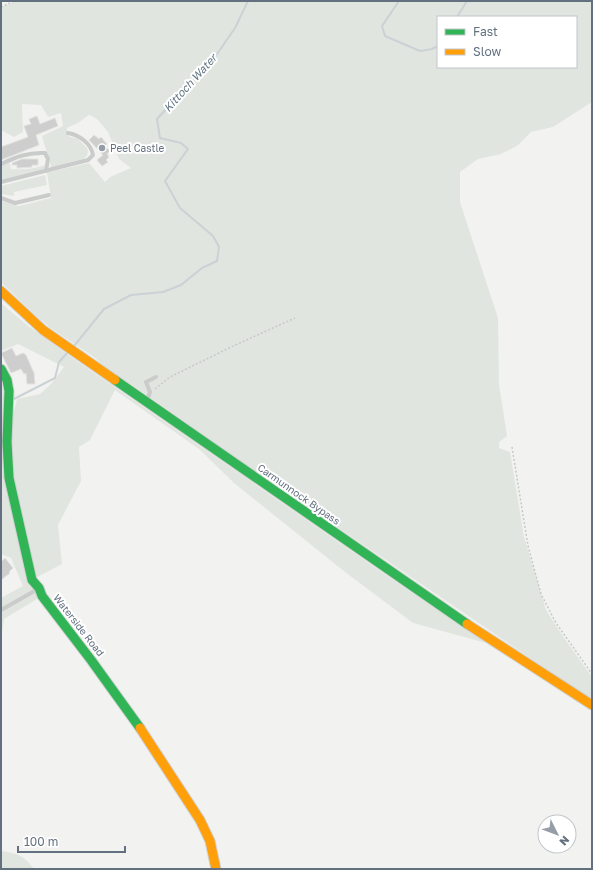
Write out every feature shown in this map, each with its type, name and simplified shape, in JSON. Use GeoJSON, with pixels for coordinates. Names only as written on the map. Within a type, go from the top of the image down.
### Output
{"type":"FeatureCollection","features":[{"type":"Feature","properties":{"kind":"main road","name":"Carmunnock Bypass"},"geometry":{"type":"LineString","coordinates":[[1,291],[43,330],[437,604],[592,706]]}},
{"type":"Feature","properties":{"kind":"main road","name":"Waterside Road"},"geometry":{"type":"LineString","coordinates":[[1,369],[7,380],[9,391],[7,442],[9,478],[32,580],[42,596],[99,669],[140,727],[192,807],[208,835],[213,851],[216,869]]}},
{"type":"Feature","properties":{"kind":"lane"},"geometry":{"type":"LineString","coordinates":[[1,182],[88,160],[92,155],[92,150],[82,138],[68,133]]}},
{"type":"Feature","properties":{"kind":"lane"},"geometry":{"type":"LineString","coordinates":[[1,164],[24,154],[36,152],[45,153],[48,159],[46,171]]}},
{"type":"Feature","properties":{"kind":"lane"},"geometry":{"type":"LineString","coordinates":[[1,198],[14,203],[49,195]]}},
{"type":"Feature","properties":{"kind":"lane"},"geometry":{"type":"LineString","coordinates":[[147,402],[150,392],[146,382],[156,377]]}},
{"type":"Feature","properties":{"kind":"lane"},"geometry":{"type":"LineString","coordinates":[[1,610],[38,588]]}},
{"type":"Feature","properties":{"kind":"path"},"geometry":{"type":"LineString","coordinates":[[1,7],[14,1]]}},
{"type":"Feature","properties":{"kind":"path"},"geometry":{"type":"LineString","coordinates":[[150,392],[170,377],[231,346],[295,318]]}},
{"type":"Feature","properties":{"kind":"path"},"geometry":{"type":"LineString","coordinates":[[512,447],[528,546],[541,594],[556,623],[592,674]]}},
{"type":"Feature","properties":{"kind":"shaded area"},"geometry":{"type":"Polygon","coordinates":[[[17,1],[592,1],[592,102],[553,127],[531,132],[517,146],[501,154],[478,159],[460,172],[460,202],[498,318],[499,384],[507,436],[499,442],[499,448],[510,452],[524,537],[546,610],[592,677],[592,700],[274,484],[137,388],[111,372],[94,357],[52,329],[34,314],[1,282],[1,201],[19,206],[51,198],[47,173],[49,172],[89,163],[105,182],[110,177],[131,168],[119,159],[108,132],[97,119],[89,115],[78,123],[67,128],[68,136],[78,139],[87,148],[87,156],[83,159],[51,168],[42,136],[63,126],[61,113],[48,117],[41,105],[22,104],[23,132],[14,137],[1,130],[1,7],[17,1]]]}},
{"type":"Feature","properties":{"kind":"shaded area"},"geometry":{"type":"Polygon","coordinates":[[[9,161],[11,169],[28,169],[45,165],[44,169],[1,180],[1,166],[9,161]]]}},
{"type":"Feature","properties":{"kind":"shaded area"},"geometry":{"type":"Polygon","coordinates":[[[45,175],[47,185],[14,192],[14,196],[1,194],[1,186],[45,175]]]}},
{"type":"Feature","properties":{"kind":"shaded area"},"geometry":{"type":"Polygon","coordinates":[[[1,303],[28,326],[84,366],[486,643],[413,623],[345,572],[234,483],[199,449],[115,390],[90,440],[79,447],[81,481],[58,525],[62,564],[32,580],[42,596],[4,619],[1,638],[1,598],[23,586],[11,558],[1,554],[1,379],[5,414],[14,411],[17,399],[40,394],[51,384],[64,367],[18,344],[1,351],[1,303]]]}},
{"type":"Feature","properties":{"kind":"shaded area"},"geometry":{"type":"Polygon","coordinates":[[[1,851],[12,853],[24,858],[34,869],[1,868],[1,851]]]}},
{"type":"Feature","properties":{"kind":"building"},"geometry":{"type":"Polygon","coordinates":[[[37,116],[40,124],[55,118],[58,126],[36,135],[39,145],[1,160],[1,147],[28,137],[24,126],[31,124],[29,119],[37,116]]]}},
{"type":"Feature","properties":{"kind":"building","name":"Peel Castle"},"geometry":{"type":"Polygon","coordinates":[[[94,135],[99,139],[101,137],[107,144],[105,146],[110,151],[107,154],[109,157],[106,160],[108,162],[102,166],[97,160],[103,155],[89,140],[94,135]]]}},
{"type":"Feature","properties":{"kind":"building"},"geometry":{"type":"Polygon","coordinates":[[[22,159],[38,159],[38,165],[17,168],[17,165],[12,165],[12,163],[22,159]]]}},
{"type":"Feature","properties":{"kind":"building"},"geometry":{"type":"Polygon","coordinates":[[[12,348],[16,356],[23,353],[26,355],[34,373],[35,384],[27,384],[26,373],[24,374],[21,369],[11,373],[1,353],[12,348]]]}},
{"type":"Feature","properties":{"kind":"building"},"geometry":{"type":"Polygon","coordinates":[[[5,558],[13,568],[9,572],[10,573],[1,580],[1,562],[5,558]]]}},
{"type":"Feature","properties":{"kind":"waterway","name":"Kittoch Water"},"geometry":{"type":"LineString","coordinates":[[74,346],[104,309],[131,295],[163,292],[181,285],[202,268],[217,261],[219,247],[213,236],[180,208],[165,181],[188,149],[181,143],[160,138],[157,119],[215,57],[235,28],[248,1]]}},
{"type":"Feature","properties":{"kind":"waterway","name":"Kittoch Water"},"geometry":{"type":"LineString","coordinates":[[399,1],[382,26],[385,36],[420,51],[437,46]]}},
{"type":"Feature","properties":{"kind":"waterway","name":"Kittoch Water"},"geometry":{"type":"LineString","coordinates":[[458,16],[467,1]]}},
{"type":"Feature","properties":{"kind":"waterway","name":"Kittoch Water"},"geometry":{"type":"LineString","coordinates":[[12,400],[55,378],[59,362],[68,352]]}},
{"type":"Feature","properties":{"kind":"traffic: fast"},"geometry":{"type":"LineString","coordinates":[[1,369],[7,380],[9,391],[7,442],[9,478],[32,580],[39,588],[42,596],[140,728]]}},
{"type":"Feature","properties":{"kind":"traffic: fast"},"geometry":{"type":"LineString","coordinates":[[115,380],[467,624]]}},
{"type":"Feature","properties":{"kind":"traffic: slow"},"geometry":{"type":"LineString","coordinates":[[1,291],[43,330],[115,380]]}},
{"type":"Feature","properties":{"kind":"traffic: slow"},"geometry":{"type":"LineString","coordinates":[[467,624],[592,705]]}},
{"type":"Feature","properties":{"kind":"traffic: slow"},"geometry":{"type":"LineString","coordinates":[[140,728],[200,820],[210,841],[216,869]]}},
{"type":"Feature","properties":{"kind":"place","name":"Peel Castle"},"geometry":{"type":"Point","coordinates":[102,148]}}]}
